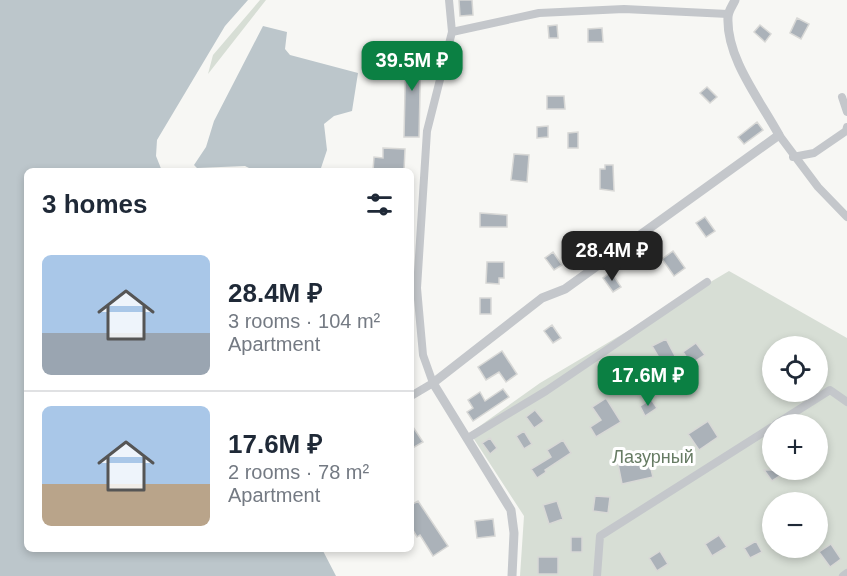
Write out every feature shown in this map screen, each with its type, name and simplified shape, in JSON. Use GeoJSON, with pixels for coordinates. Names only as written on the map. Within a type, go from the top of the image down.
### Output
{"type":"FeatureCollection","features":[{"type":"Feature","properties":{"kind":"street"},"geometry":{"type":"LineString","coordinates":[[449,0],[452,32],[427,131],[417,288],[423,355],[433,383],[511,510],[514,533],[512,576]]}},
{"type":"Feature","properties":{"kind":"street"},"geometry":{"type":"LineString","coordinates":[[735,0],[728,14],[730,38],[737,59],[793,158],[847,217]]}},
{"type":"Feature","properties":{"kind":"street"},"geometry":{"type":"LineString","coordinates":[[452,32],[539,13],[624,9],[728,14]]}},
{"type":"Feature","properties":{"kind":"street"},"geometry":{"type":"LineString","coordinates":[[842,97],[847,112]]}},
{"type":"Feature","properties":{"kind":"street"},"geometry":{"type":"LineString","coordinates":[[793,158],[814,153],[846,131],[847,127]]}},
{"type":"Feature","properties":{"kind":"street"},"geometry":{"type":"LineString","coordinates":[[414,394],[433,383],[542,298],[565,289],[779,135]]}},
{"type":"Feature","properties":{"kind":"street"},"geometry":{"type":"LineString","coordinates":[[468,438],[546,391],[707,282]]}},
{"type":"Feature","properties":{"kind":"street"},"geometry":{"type":"LineString","coordinates":[[793,414],[831,390],[847,402]]}},
{"type":"Feature","properties":{"kind":"street"},"geometry":{"type":"LineString","coordinates":[[597,576],[600,536],[762,434]]}},
{"type":"Feature","properties":{"kind":"street"},"geometry":{"type":"LineString","coordinates":[[843,576],[847,573]]}},
{"type":"Feature","properties":{"kind":"green space"},"geometry":{"type":"Polygon","coordinates":[[[260,0],[266,0],[208,74],[213,55],[260,0]]]}},
{"type":"Feature","properties":{"kind":"green space","name":"Лазурный"},"geometry":{"type":"Polygon","coordinates":[[[729,271],[847,338],[847,576],[520,576],[524,516],[470,433],[540,383],[729,271]]]}},
{"type":"Feature","properties":{"kind":"shaded area"},"geometry":{"type":"Polygon","coordinates":[[[0,0],[248,0],[225,26],[157,140],[156,156],[161,168],[24,168],[24,552],[324,552],[336,576],[0,576],[0,0]]]}},
{"type":"Feature","properties":{"kind":"shaded area"},"geometry":{"type":"Polygon","coordinates":[[[263,26],[287,32],[285,49],[290,55],[358,73],[352,111],[334,116],[324,124],[327,150],[321,168],[249,168],[245,166],[197,168],[194,165],[206,147],[214,121],[263,26]]]}},
{"type":"Feature","properties":{"kind":"building"},"geometry":{"type":"Polygon","coordinates":[[[459,0],[472,0],[473,15],[460,16],[459,0]]]}},
{"type":"Feature","properties":{"kind":"building"},"geometry":{"type":"Polygon","coordinates":[[[797,18],[809,24],[801,39],[790,33],[797,18]]]}},
{"type":"Feature","properties":{"kind":"building"},"geometry":{"type":"Polygon","coordinates":[[[557,25],[558,38],[549,38],[548,26],[557,25]]]}},
{"type":"Feature","properties":{"kind":"building"},"geometry":{"type":"Polygon","coordinates":[[[760,25],[771,34],[765,42],[754,32],[760,25]]]}},
{"type":"Feature","properties":{"kind":"building"},"geometry":{"type":"Polygon","coordinates":[[[602,28],[603,42],[588,42],[588,29],[602,28]]]}},
{"type":"Feature","properties":{"kind":"building"},"geometry":{"type":"Polygon","coordinates":[[[406,46],[421,46],[419,137],[404,137],[406,46]]]}},
{"type":"Feature","properties":{"kind":"building"},"geometry":{"type":"Polygon","coordinates":[[[707,87],[717,97],[710,103],[700,93],[707,87]]]}},
{"type":"Feature","properties":{"kind":"building"},"geometry":{"type":"Polygon","coordinates":[[[547,96],[564,96],[565,109],[547,109],[547,96]]]}},
{"type":"Feature","properties":{"kind":"building"},"geometry":{"type":"Polygon","coordinates":[[[757,122],[763,130],[744,144],[738,137],[757,122]]]}},
{"type":"Feature","properties":{"kind":"building"},"geometry":{"type":"Polygon","coordinates":[[[548,126],[548,137],[537,138],[537,127],[548,126]]]}},
{"type":"Feature","properties":{"kind":"building"},"geometry":{"type":"Polygon","coordinates":[[[578,132],[578,148],[568,148],[568,133],[578,132]]]}},
{"type":"Feature","properties":{"kind":"building"},"geometry":{"type":"Polygon","coordinates":[[[383,148],[405,149],[404,168],[373,168],[374,157],[383,158],[383,148]]]}},
{"type":"Feature","properties":{"kind":"building"},"geometry":{"type":"Polygon","coordinates":[[[514,154],[529,155],[527,182],[511,180],[514,154]]]}},
{"type":"Feature","properties":{"kind":"building"},"geometry":{"type":"Polygon","coordinates":[[[605,165],[613,165],[614,191],[600,189],[600,169],[605,169],[605,165]]]}},
{"type":"Feature","properties":{"kind":"building"},"geometry":{"type":"Polygon","coordinates":[[[480,213],[507,215],[507,227],[480,227],[480,213]]]}},
{"type":"Feature","properties":{"kind":"building"},"geometry":{"type":"Polygon","coordinates":[[[705,217],[715,231],[706,237],[696,223],[705,217]]]}},
{"type":"Feature","properties":{"kind":"building"},"geometry":{"type":"Polygon","coordinates":[[[673,251],[685,268],[674,276],[662,259],[673,251]]]}},
{"type":"Feature","properties":{"kind":"building"},"geometry":{"type":"Polygon","coordinates":[[[553,252],[562,265],[554,270],[545,258],[553,252]]]}},
{"type":"Feature","properties":{"kind":"building"},"geometry":{"type":"Polygon","coordinates":[[[487,262],[504,262],[504,278],[499,278],[499,284],[486,283],[487,262]]]}},
{"type":"Feature","properties":{"kind":"building"},"geometry":{"type":"Polygon","coordinates":[[[611,272],[621,287],[613,292],[603,278],[611,272]]]}},
{"type":"Feature","properties":{"kind":"building"},"geometry":{"type":"Polygon","coordinates":[[[480,298],[491,298],[491,314],[480,314],[480,298]]]}},
{"type":"Feature","properties":{"kind":"building"},"geometry":{"type":"Polygon","coordinates":[[[552,325],[561,338],[553,343],[544,331],[552,325]]]}},
{"type":"Feature","properties":{"kind":"building"},"geometry":{"type":"Polygon","coordinates":[[[666,339],[675,356],[662,363],[652,346],[666,339]]]}},
{"type":"Feature","properties":{"kind":"building"},"geometry":{"type":"Polygon","coordinates":[[[696,343],[705,355],[691,364],[683,352],[696,343]]]}},
{"type":"Feature","properties":{"kind":"building"},"geometry":{"type":"Polygon","coordinates":[[[502,351],[517,374],[506,382],[499,372],[486,380],[478,367],[502,351]]]}},
{"type":"Feature","properties":{"kind":"building"},"geometry":{"type":"Polygon","coordinates":[[[613,360],[624,377],[608,387],[597,370],[613,360]]]}},
{"type":"Feature","properties":{"kind":"building"},"geometry":{"type":"Polygon","coordinates":[[[503,389],[509,397],[473,421],[467,412],[473,408],[468,400],[480,392],[485,401],[503,389]]]}},
{"type":"Feature","properties":{"kind":"building"},"geometry":{"type":"Polygon","coordinates":[[[606,398],[621,422],[596,437],[590,427],[601,420],[592,407],[606,398]]]}},
{"type":"Feature","properties":{"kind":"building"},"geometry":{"type":"Polygon","coordinates":[[[651,399],[657,408],[645,416],[640,406],[651,399]]]}},
{"type":"Feature","properties":{"kind":"building"},"geometry":{"type":"Polygon","coordinates":[[[535,410],[544,421],[534,428],[526,417],[535,410]]]}},
{"type":"Feature","properties":{"kind":"building"},"geometry":{"type":"Polygon","coordinates":[[[708,421],[718,437],[699,450],[688,434],[708,421]]]}},
{"type":"Feature","properties":{"kind":"building"},"geometry":{"type":"Polygon","coordinates":[[[414,428],[423,442],[414,447],[414,428]]]}},
{"type":"Feature","properties":{"kind":"building"},"geometry":{"type":"Polygon","coordinates":[[[524,431],[532,444],[524,449],[516,436],[524,431]]]}},
{"type":"Feature","properties":{"kind":"building"},"geometry":{"type":"Polygon","coordinates":[[[490,438],[497,448],[490,454],[482,443],[490,438]]]}},
{"type":"Feature","properties":{"kind":"building"},"geometry":{"type":"Polygon","coordinates":[[[563,440],[571,453],[537,478],[531,469],[551,457],[547,450],[563,440]]]}},
{"type":"Feature","properties":{"kind":"building"},"geometry":{"type":"Polygon","coordinates":[[[648,457],[653,477],[622,484],[618,464],[648,457]]]}},
{"type":"Feature","properties":{"kind":"building"},"geometry":{"type":"Polygon","coordinates":[[[595,496],[610,497],[608,513],[593,511],[595,496]]]}},
{"type":"Feature","properties":{"kind":"building"},"geometry":{"type":"Polygon","coordinates":[[[418,501],[448,546],[433,556],[420,535],[417,537],[414,532],[414,503],[418,501]]]}},
{"type":"Feature","properties":{"kind":"building"},"geometry":{"type":"Polygon","coordinates":[[[557,501],[563,519],[549,524],[543,505],[557,501]]]}},
{"type":"Feature","properties":{"kind":"building"},"geometry":{"type":"Polygon","coordinates":[[[493,519],[495,536],[477,538],[475,521],[493,519]]]}},
{"type":"Feature","properties":{"kind":"building"},"geometry":{"type":"Polygon","coordinates":[[[719,535],[727,547],[712,556],[705,544],[719,535]]]}},
{"type":"Feature","properties":{"kind":"building"},"geometry":{"type":"Polygon","coordinates":[[[571,537],[582,537],[582,552],[571,552],[571,537]]]}},
{"type":"Feature","properties":{"kind":"building"},"geometry":{"type":"Polygon","coordinates":[[[756,541],[762,552],[750,558],[744,548],[756,541]]]}},
{"type":"Feature","properties":{"kind":"building"},"geometry":{"type":"Polygon","coordinates":[[[831,544],[841,559],[830,567],[823,558],[828,558],[828,546],[831,544]]]}},
{"type":"Feature","properties":{"kind":"building"},"geometry":{"type":"Polygon","coordinates":[[[660,551],[668,564],[657,571],[649,558],[660,551]]]}},
{"type":"Feature","properties":{"kind":"building"},"geometry":{"type":"Polygon","coordinates":[[[538,557],[558,557],[558,574],[538,574],[538,557]]]}}]}
